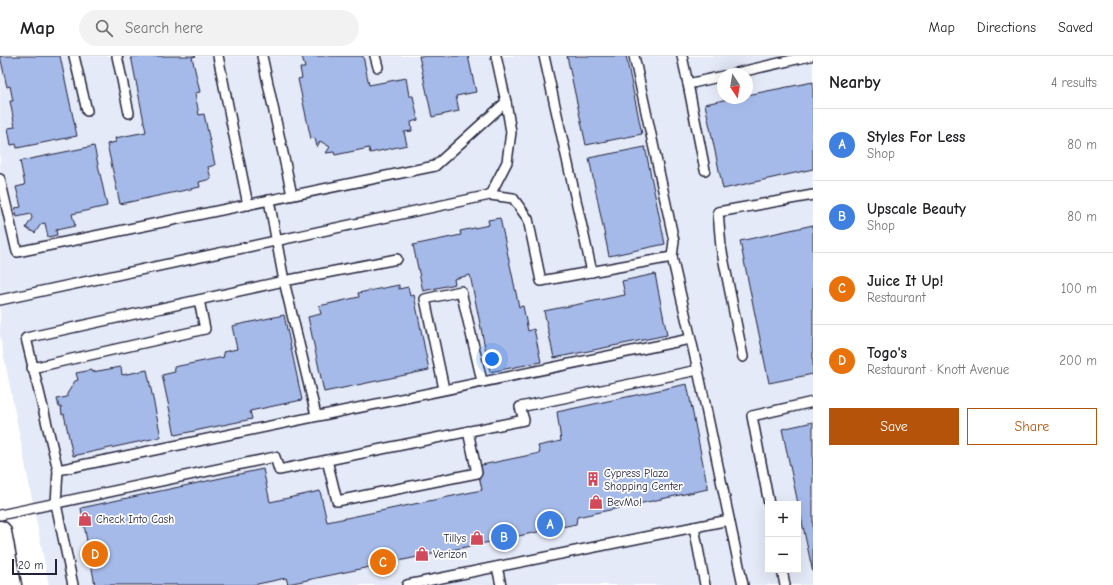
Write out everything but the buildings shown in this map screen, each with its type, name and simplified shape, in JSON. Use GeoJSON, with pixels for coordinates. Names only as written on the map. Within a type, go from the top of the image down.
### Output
{"type":"FeatureCollection","features":[{"type":"Feature","properties":{"kind":"main road"},"geometry":{"type":"LineString","coordinates":[[0,532],[6,575]]}},
{"type":"Feature","properties":{"kind":"lane"},"geometry":{"type":"LineString","coordinates":[[74,56],[87,112]]}},
{"type":"Feature","properties":{"kind":"lane"},"geometry":{"type":"LineString","coordinates":[[117,56],[129,113]]}},
{"type":"Feature","properties":{"kind":"lane"},"geometry":{"type":"LineString","coordinates":[[218,56],[248,205]]}},
{"type":"Feature","properties":{"kind":"lane"},"geometry":{"type":"LineString","coordinates":[[262,56],[292,196]]}},
{"type":"Feature","properties":{"kind":"lane"},"geometry":{"type":"LineString","coordinates":[[375,56],[378,67]]}},
{"type":"Feature","properties":{"kind":"lane"},"geometry":{"type":"LineString","coordinates":[[490,195],[507,162],[511,132],[496,56]]}},
{"type":"Feature","properties":{"kind":"lane"},"geometry":{"type":"LineString","coordinates":[[544,56],[592,272]]}},
{"type":"Feature","properties":{"kind":"lane"},"geometry":{"type":"LineString","coordinates":[[634,56],[674,242],[672,257],[698,370],[743,585]]}},
{"type":"Feature","properties":{"kind":"lane"},"geometry":{"type":"LineString","coordinates":[[682,56],[705,170]]}},
{"type":"Feature","properties":{"kind":"lane"},"geometry":{"type":"LineString","coordinates":[[753,69],[810,56]]}},
{"type":"Feature","properties":{"kind":"lane"},"geometry":{"type":"LineString","coordinates":[[688,84],[717,77]]}},
{"type":"Feature","properties":{"kind":"lane"},"geometry":{"type":"LineString","coordinates":[[0,179],[17,252],[435,166],[506,102]]}},
{"type":"Feature","properties":{"kind":"lane"},"geometry":{"type":"LineString","coordinates":[[0,300],[490,195],[512,198],[528,219],[541,281],[672,257]]}},
{"type":"Feature","properties":{"kind":"lane"},"geometry":{"type":"LineString","coordinates":[[743,357],[720,247],[718,212],[813,195]]}},
{"type":"Feature","properties":{"kind":"lane"},"geometry":{"type":"LineString","coordinates":[[269,200],[284,281],[316,415]]}},
{"type":"Feature","properties":{"kind":"lane"},"geometry":{"type":"LineString","coordinates":[[73,585],[56,504],[58,470],[32,368],[26,338],[284,281],[397,259]]}},
{"type":"Feature","properties":{"kind":"lane"},"geometry":{"type":"LineString","coordinates":[[444,389],[425,299],[461,291],[482,381]]}},
{"type":"Feature","properties":{"kind":"lane"},"geometry":{"type":"LineString","coordinates":[[32,368],[205,329],[199,300]]}},
{"type":"Feature","properties":{"kind":"lane"},"geometry":{"type":"LineString","coordinates":[[58,470],[316,415],[690,339]]}},
{"type":"Feature","properties":{"kind":"lane"},"geometry":{"type":"LineString","coordinates":[[0,515],[275,457],[279,470],[524,420],[520,408],[698,370]]}},
{"type":"Feature","properties":{"kind":"lane"},"geometry":{"type":"LineString","coordinates":[[768,501],[752,416],[813,402]]}},
{"type":"Feature","properties":{"kind":"lane"},"geometry":{"type":"LineString","coordinates":[[327,460],[337,501],[477,473],[468,431]]}},
{"type":"Feature","properties":{"kind":"lane"},"geometry":{"type":"LineString","coordinates":[[407,585],[729,520]]}},
{"type":"Feature","properties":{"kind":"lane"},"geometry":{"type":"LineString","coordinates":[[694,527],[705,585]]}},
{"type":"Feature","properties":{"kind":"lane"},"geometry":{"type":"LineString","coordinates":[[497,567],[500,585]]}},
{"type":"Feature","properties":{"kind":"lane"},"geometry":{"type":"LineString","coordinates":[[783,573],[785,585]]}},
{"type":"Feature","properties":{"kind":"lane"},"geometry":{"type":"LineString","coordinates":[[455,576],[457,585]]}},
{"type":"Feature","properties":{"kind":"shaded area"},"geometry":{"type":"Polygon","coordinates":[[[0,56],[813,56],[813,585],[49,585],[0,336],[0,56]]]}},
{"type":"Feature","properties":{"kind":"place","name":"Cypress Plaza Shopping Center"},"geometry":{"type":"Point","coordinates":[593,479]}},
{"type":"Feature","properties":{"kind":"place","name":"BevMo!"},"geometry":{"type":"Point","coordinates":[596,502]}},
{"type":"Feature","properties":{"kind":"place","name":"Check Into Cash"},"geometry":{"type":"Point","coordinates":[85,519]}},
{"type":"Feature","properties":{"kind":"place","name":"Styles For Less"},"geometry":{"type":"Point","coordinates":[550,524]}},
{"type":"Feature","properties":{"kind":"place","name":"Upscale Beauty"},"geometry":{"type":"Point","coordinates":[504,537]}},
{"type":"Feature","properties":{"kind":"place","name":"Tillys"},"geometry":{"type":"Point","coordinates":[477,538]}},
{"type":"Feature","properties":{"kind":"place","name":"Togo's"},"geometry":{"type":"Point","coordinates":[95,554]}},
{"type":"Feature","properties":{"kind":"place","name":"Verizon"},"geometry":{"type":"Point","coordinates":[422,554]}},
{"type":"Feature","properties":{"kind":"place","name":"Juice It Up!"},"geometry":{"type":"Point","coordinates":[383,562]}}]}
